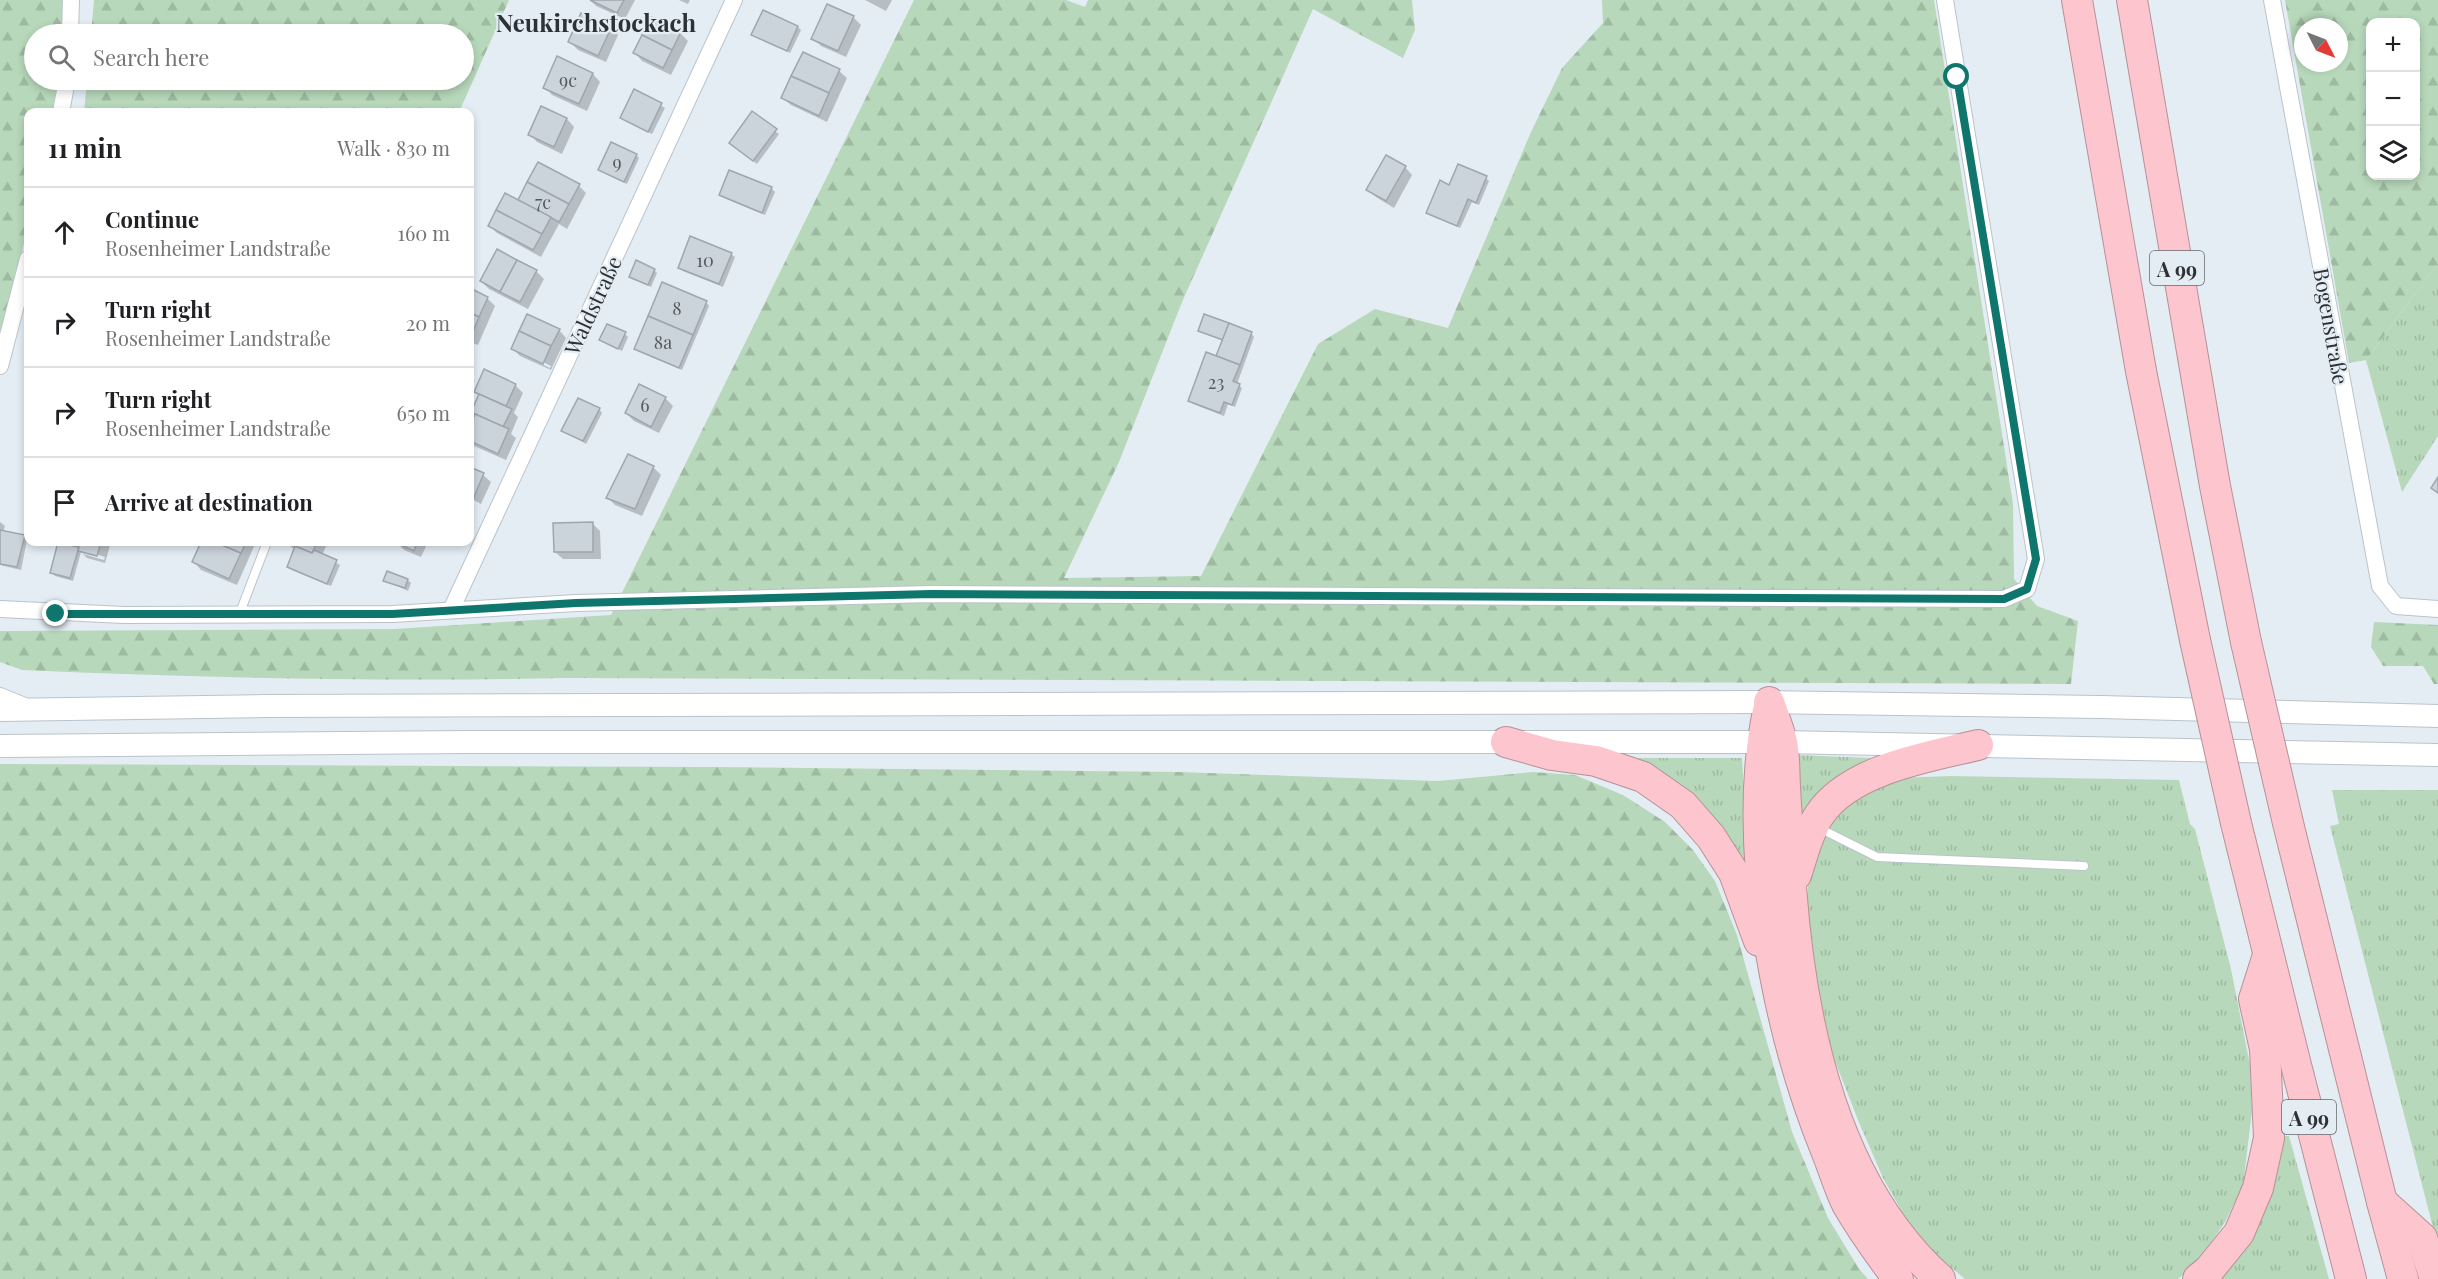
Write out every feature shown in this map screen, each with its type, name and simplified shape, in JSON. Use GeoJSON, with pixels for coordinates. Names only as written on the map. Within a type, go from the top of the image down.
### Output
{"type":"FeatureCollection","features":[{"type":"Feature","properties":{"kind":"highway","name":"A 99"},"geometry":{"type":"LineString","coordinates":[[2077,0],[2139,360],[2195,640],[2268,955],[2352,1279]]}},
{"type":"Feature","properties":{"kind":"highway","name":"A 99"},"geometry":{"type":"LineString","coordinates":[[2132,0],[2215,486],[2246,642],[2288,823],[2403,1279]]}},
{"type":"Feature","properties":{"kind":"highway"},"geometry":{"type":"LineString","coordinates":[[1769,702],[1800,978],[1819,1061],[1841,1129],[1867,1186],[1896,1233],[1940,1279]]}},
{"type":"Feature","properties":{"kind":"highway"},"geometry":{"type":"LineString","coordinates":[[1506,742],[1552,755],[1596,761],[1643,777],[1683,805],[1711,837],[1734,873],[1753,927],[1777,983]]}},
{"type":"Feature","properties":{"kind":"highway"},"geometry":{"type":"LineString","coordinates":[[1772,742],[1759,856],[1777,983],[1812,1116],[1843,1192],[1880,1255],[1898,1279]]}},
{"type":"Feature","properties":{"kind":"highway"},"geometry":{"type":"LineString","coordinates":[[1791,889],[1820,814],[1844,790],[1897,764],[1978,745]]}},
{"type":"Feature","properties":{"kind":"highway"},"geometry":{"type":"LineString","coordinates":[[2198,1279],[2209,1270],[2239,1233],[2258,1188],[2269,1138],[2265,1049],[2254,999],[2268,955]]}},
{"type":"Feature","properties":{"kind":"highway"},"geometry":{"type":"LineString","coordinates":[[2382,1202],[2422,1238],[2435,1279]]}},
{"type":"Feature","properties":{"kind":"main road"},"geometry":{"type":"LineString","coordinates":[[0,710],[288,706],[1769,702],[2101,707],[2438,716]]}},
{"type":"Feature","properties":{"kind":"main road"},"geometry":{"type":"LineString","coordinates":[[0,746],[468,741],[1772,742],[2438,755]]}},
{"type":"Feature","properties":{"kind":"street"},"geometry":{"type":"LineString","coordinates":[[70,24],[71,0]]}},
{"type":"Feature","properties":{"kind":"street","name":"Waldstraße"},"geometry":{"type":"LineString","coordinates":[[451,610],[734,0]]}},
{"type":"Feature","properties":{"kind":"street"},"geometry":{"type":"LineString","coordinates":[[0,609],[56,614],[392,614],[576,603],[931,594],[2004,599],[2027,589],[2036,559],[1945,0]]}},
{"type":"Feature","properties":{"kind":"street","name":"Bogenstraße"},"geometry":{"type":"LineString","coordinates":[[2272,0],[2380,586],[2396,606],[2438,609]]}},
{"type":"Feature","properties":{"kind":"street"},"geometry":{"type":"LineString","coordinates":[[62,108],[65,90]]}},
{"type":"Feature","properties":{"kind":"street"},"geometry":{"type":"LineString","coordinates":[[0,366],[24,273]]}},
{"type":"Feature","properties":{"kind":"street"},"geometry":{"type":"LineString","coordinates":[[0,696],[34,709]]}},
{"type":"Feature","properties":{"kind":"lane"},"geometry":{"type":"LineString","coordinates":[[239,615],[265,546]]}},
{"type":"Feature","properties":{"kind":"lane"},"geometry":{"type":"LineString","coordinates":[[1814,826],[1877,857],[2084,866]]}},
{"type":"Feature","properties":{"kind":"green space"},"geometry":{"type":"Polygon","coordinates":[[[0,0],[63,0],[62,24],[24,24],[24,90],[56,90],[53,108],[24,108],[24,243],[0,351],[0,0]]]}},
{"type":"Feature","properties":{"kind":"green space"},"geometry":{"type":"Polygon","coordinates":[[[94,0],[509,0],[474,78],[474,24],[92,24],[94,0]]]}},
{"type":"Feature","properties":{"kind":"green space"},"geometry":{"type":"Polygon","coordinates":[[[914,0],[1066,0],[1085,7],[1088,0],[1412,0],[1415,30],[1403,58],[1313,9],[1182,302],[1119,462],[1064,578],[1201,576],[1318,344],[1375,309],[1448,328],[1531,132],[1562,68],[1603,23],[1602,0],[1934,0],[2013,504],[2014,579],[2037,606],[2078,621],[2071,684],[362,679],[22,670],[0,662],[0,631],[395,629],[611,615],[914,0]]]}},
{"type":"Feature","properties":{"kind":"green space"},"geometry":{"type":"Polygon","coordinates":[[[2285,0],[2438,0],[2438,263],[2366,360],[2349,363],[2298,72],[2348,72],[2348,18],[2294,18],[2294,51],[2285,0]]]}},
{"type":"Feature","properties":{"kind":"green space"},"geometry":{"type":"Polygon","coordinates":[[[86,90],[469,90],[461,108],[84,108],[86,90]]]}},
{"type":"Feature","properties":{"kind":"green space"},"geometry":{"type":"Polygon","coordinates":[[[2438,263],[2438,436],[2402,492],[2366,360],[2438,263]]]}},
{"type":"Feature","properties":{"kind":"green space"},"geometry":{"type":"Polygon","coordinates":[[[2374,622],[2438,625],[2438,684],[2434,684],[2423,666],[2383,666],[2371,647],[2374,622]]]}},
{"type":"Feature","properties":{"kind":"green space"},"geometry":{"type":"Polygon","coordinates":[[[1797,755],[1871,758],[1800,827],[1797,755]]]}},
{"type":"Feature","properties":{"kind":"green space"},"geometry":{"type":"Polygon","coordinates":[[[1638,758],[1742,758],[1748,861],[1743,864],[1636,763],[1638,758]]]}},
{"type":"Feature","properties":{"kind":"green space"},"geometry":{"type":"Polygon","coordinates":[[[0,764],[712,767],[1178,772],[1438,781],[1533,772],[1575,775],[1623,795],[1665,822],[1693,850],[1715,881],[1737,935],[1792,1132],[1828,1218],[1859,1269],[1868,1279],[0,1279],[0,764]]]}},
{"type":"Feature","properties":{"kind":"green space"},"geometry":{"type":"Polygon","coordinates":[[[1950,776],[2179,780],[2190,824],[2195,829],[2231,969],[2250,1065],[2252,1111],[2243,1185],[2225,1222],[2199,1261],[2178,1279],[1965,1279],[1940,1258],[1909,1224],[1883,1178],[1833,1056],[1815,977],[1807,899],[1810,865],[1829,824],[1849,803],[1898,778],[1950,776]]]}},
{"type":"Feature","properties":{"kind":"green space"},"geometry":{"type":"Polygon","coordinates":[[[2332,790],[2438,790],[2438,1247],[2330,826],[2339,824],[2332,790]]]}},
{"type":"Feature","properties":{"kind":"green space"},"geometry":{"type":"Polygon","coordinates":[[[2279,1136],[2289,1136],[2329,1279],[2220,1279],[2279,1136]]]}},
{"type":"Feature","properties":{"kind":"building"},"geometry":{"type":"Polygon","coordinates":[[[590,0],[624,0],[617,13],[590,0]]]}},
{"type":"Feature","properties":{"kind":"building"},"geometry":{"type":"Polygon","coordinates":[[[827,4],[854,16],[838,51],[811,39],[827,4]]]}},
{"type":"Feature","properties":{"kind":"building"},"geometry":{"type":"Polygon","coordinates":[[[763,10],[798,26],[787,51],[751,35],[763,10]]]}},
{"type":"Feature","properties":{"kind":"building"},"geometry":{"type":"Polygon","coordinates":[[[581,13],[612,26],[598,56],[568,42],[581,13]]]}},
{"type":"Feature","properties":{"kind":"building"},"geometry":{"type":"Polygon","coordinates":[[[651,17],[681,32],[672,50],[642,35],[651,17]]]}},
{"type":"Feature","properties":{"kind":"building"},"geometry":{"type":"Polygon","coordinates":[[[642,35],[672,50],[663,68],[633,53],[642,35]]]}},
{"type":"Feature","properties":{"kind":"building"},"geometry":{"type":"Polygon","coordinates":[[[803,52],[840,69],[829,93],[791,76],[803,52]]]}},
{"type":"Feature","properties":{"kind":"building"},"geometry":{"type":"Polygon","coordinates":[[[557,56],[593,73],[579,104],[543,88],[557,56]]]}},
{"type":"Feature","properties":{"kind":"building"},"geometry":{"type":"Polygon","coordinates":[[[791,76],[829,93],[819,116],[781,98],[791,76]]]}},
{"type":"Feature","properties":{"kind":"building"},"geometry":{"type":"Polygon","coordinates":[[[634,89],[662,103],[648,132],[620,118],[634,89]]]}},
{"type":"Feature","properties":{"kind":"building"},"geometry":{"type":"Polygon","coordinates":[[[541,106],[567,118],[554,147],[528,135],[541,106]]]}},
{"type":"Feature","properties":{"kind":"building"},"geometry":{"type":"Polygon","coordinates":[[[752,111],[777,129],[753,161],[729,143],[752,111]]]}},
{"type":"Feature","properties":{"kind":"building"},"geometry":{"type":"Polygon","coordinates":[[[611,142],[637,154],[624,182],[598,170],[611,142]]]}},
{"type":"Feature","properties":{"kind":"building"},"geometry":{"type":"Polygon","coordinates":[[[1386,155],[1406,166],[1386,201],[1366,190],[1386,155]]]}},
{"type":"Feature","properties":{"kind":"building"},"geometry":{"type":"Polygon","coordinates":[[[538,162],[580,184],[569,204],[527,182],[538,162]]]}},
{"type":"Feature","properties":{"kind":"building"},"geometry":{"type":"Polygon","coordinates":[[[1458,164],[1487,176],[1476,203],[1468,199],[1457,226],[1426,213],[1440,180],[1449,185],[1458,164]]]}},
{"type":"Feature","properties":{"kind":"building"},"geometry":{"type":"Polygon","coordinates":[[[729,170],[772,187],[762,213],[719,195],[729,170]]]}},
{"type":"Feature","properties":{"kind":"building"},"geometry":{"type":"Polygon","coordinates":[[[527,182],[569,204],[559,222],[518,200],[527,182]]]}},
{"type":"Feature","properties":{"kind":"building"},"geometry":{"type":"Polygon","coordinates":[[[505,193],[551,217],[542,234],[496,210],[505,193]]]}},
{"type":"Feature","properties":{"kind":"building"},"geometry":{"type":"Polygon","coordinates":[[[496,210],[542,234],[533,250],[488,226],[496,210]]]}},
{"type":"Feature","properties":{"kind":"building"},"geometry":{"type":"Polygon","coordinates":[[[690,236],[732,253],[719,284],[678,268],[690,236]]]}},
{"type":"Feature","properties":{"kind":"building"},"geometry":{"type":"Polygon","coordinates":[[[497,249],[517,260],[500,292],[480,281],[497,249]]]}},
{"type":"Feature","properties":{"kind":"building"},"geometry":{"type":"Polygon","coordinates":[[[517,260],[537,270],[520,302],[500,292],[517,260]]]}},
{"type":"Feature","properties":{"kind":"building"},"geometry":{"type":"Polygon","coordinates":[[[636,260],[655,269],[648,285],[629,277],[636,260]]]}},
{"type":"Feature","properties":{"kind":"building"},"geometry":{"type":"Polygon","coordinates":[[[662,282],[707,301],[693,335],[648,316],[662,282]]]}},
{"type":"Feature","properties":{"kind":"building"},"geometry":{"type":"Polygon","coordinates":[[[474,290],[488,297],[479,317],[474,315],[474,290]]]}},
{"type":"Feature","properties":{"kind":"building"},"geometry":{"type":"Polygon","coordinates":[[[527,314],[560,329],[551,346],[519,331],[527,314]]]}},
{"type":"Feature","properties":{"kind":"building"},"geometry":{"type":"Polygon","coordinates":[[[1204,314],[1229,323],[1223,340],[1198,331],[1204,314]]]}},
{"type":"Feature","properties":{"kind":"building"},"geometry":{"type":"Polygon","coordinates":[[[474,315],[479,317],[474,329],[474,315]]]}},
{"type":"Feature","properties":{"kind":"building"},"geometry":{"type":"Polygon","coordinates":[[[648,316],[693,335],[679,368],[634,349],[648,316]]]}},
{"type":"Feature","properties":{"kind":"building"},"geometry":{"type":"Polygon","coordinates":[[[1229,323],[1252,332],[1240,365],[1216,356],[1229,323]]]}},
{"type":"Feature","properties":{"kind":"building"},"geometry":{"type":"Polygon","coordinates":[[[607,324],[626,332],[618,349],[599,340],[607,324]]]}},
{"type":"Feature","properties":{"kind":"building"},"geometry":{"type":"Polygon","coordinates":[[[519,331],[551,346],[543,364],[511,349],[519,331]]]}},
{"type":"Feature","properties":{"kind":"building"},"geometry":{"type":"Polygon","coordinates":[[[1206,352],[1240,365],[1233,381],[1240,384],[1232,405],[1224,402],[1220,413],[1188,401],[1206,352]]]}},
{"type":"Feature","properties":{"kind":"building"},"geometry":{"type":"Polygon","coordinates":[[[484,369],[516,384],[506,406],[474,392],[484,369]]]}},
{"type":"Feature","properties":{"kind":"building"},"geometry":{"type":"Polygon","coordinates":[[[639,384],[666,397],[651,427],[625,413],[639,384]]]}},
{"type":"Feature","properties":{"kind":"building"},"geometry":{"type":"Polygon","coordinates":[[[479,394],[512,409],[503,427],[474,413],[474,405],[479,394]]]}},
{"type":"Feature","properties":{"kind":"building"},"geometry":{"type":"Polygon","coordinates":[[[578,398],[600,408],[583,441],[561,431],[578,398]]]}},
{"type":"Feature","properties":{"kind":"building"},"geometry":{"type":"Polygon","coordinates":[[[475,414],[509,429],[498,454],[474,443],[475,414]]]}},
{"type":"Feature","properties":{"kind":"building"},"geometry":{"type":"Polygon","coordinates":[[[628,454],[654,466],[635,509],[606,498],[628,454]]]}},
{"type":"Feature","properties":{"kind":"building"},"geometry":{"type":"Polygon","coordinates":[[[474,469],[484,473],[474,497],[474,469]]]}},
{"type":"Feature","properties":{"kind":"building"},"geometry":{"type":"Polygon","coordinates":[[[2438,477],[2438,493],[2431,488],[2438,477]]]}},
{"type":"Feature","properties":{"kind":"building"},"geometry":{"type":"Polygon","coordinates":[[[593,522],[593,552],[554,552],[553,523],[593,522]]]}},
{"type":"Feature","properties":{"kind":"building"},"geometry":{"type":"Polygon","coordinates":[[[0,530],[24,535],[17,567],[0,564],[0,530]]]}},
{"type":"Feature","properties":{"kind":"building"},"geometry":{"type":"Polygon","coordinates":[[[57,546],[79,547],[70,578],[50,573],[57,546]]]}},
{"type":"Feature","properties":{"kind":"building"},"geometry":{"type":"Polygon","coordinates":[[[74,546],[100,546],[97,556],[78,551],[79,547],[74,546]]]}},
{"type":"Feature","properties":{"kind":"building"},"geometry":{"type":"Polygon","coordinates":[[[199,546],[224,546],[241,553],[229,579],[192,562],[199,546]]]}},
{"type":"Feature","properties":{"kind":"building"},"geometry":{"type":"Polygon","coordinates":[[[224,546],[244,546],[241,553],[224,546]]]}},
{"type":"Feature","properties":{"kind":"building"},"geometry":{"type":"Polygon","coordinates":[[[295,546],[315,546],[312,553],[295,546]]]}},
{"type":"Feature","properties":{"kind":"building"},"geometry":{"type":"Polygon","coordinates":[[[295,546],[312,553],[314,550],[337,560],[327,584],[287,567],[295,546]]]}},
{"type":"Feature","properties":{"kind":"building"},"geometry":{"type":"Polygon","coordinates":[[[403,546],[416,546],[414,551],[403,546]]]}},
{"type":"Feature","properties":{"kind":"building"},"geometry":{"type":"Polygon","coordinates":[[[387,571],[408,579],[405,588],[383,581],[387,571]]]}},
{"type":"Feature","properties":{"kind":"district","name":"Neukirchstockach"},"geometry":{"type":"Point","coordinates":[596,22]}},
{"type":"Feature","properties":{"kind":"route"},"geometry":{"type":"LineString","coordinates":[[56,614],[392,614],[576,603],[931,594],[2004,599],[2027,589],[2036,559],[1957,77]]}}]}
